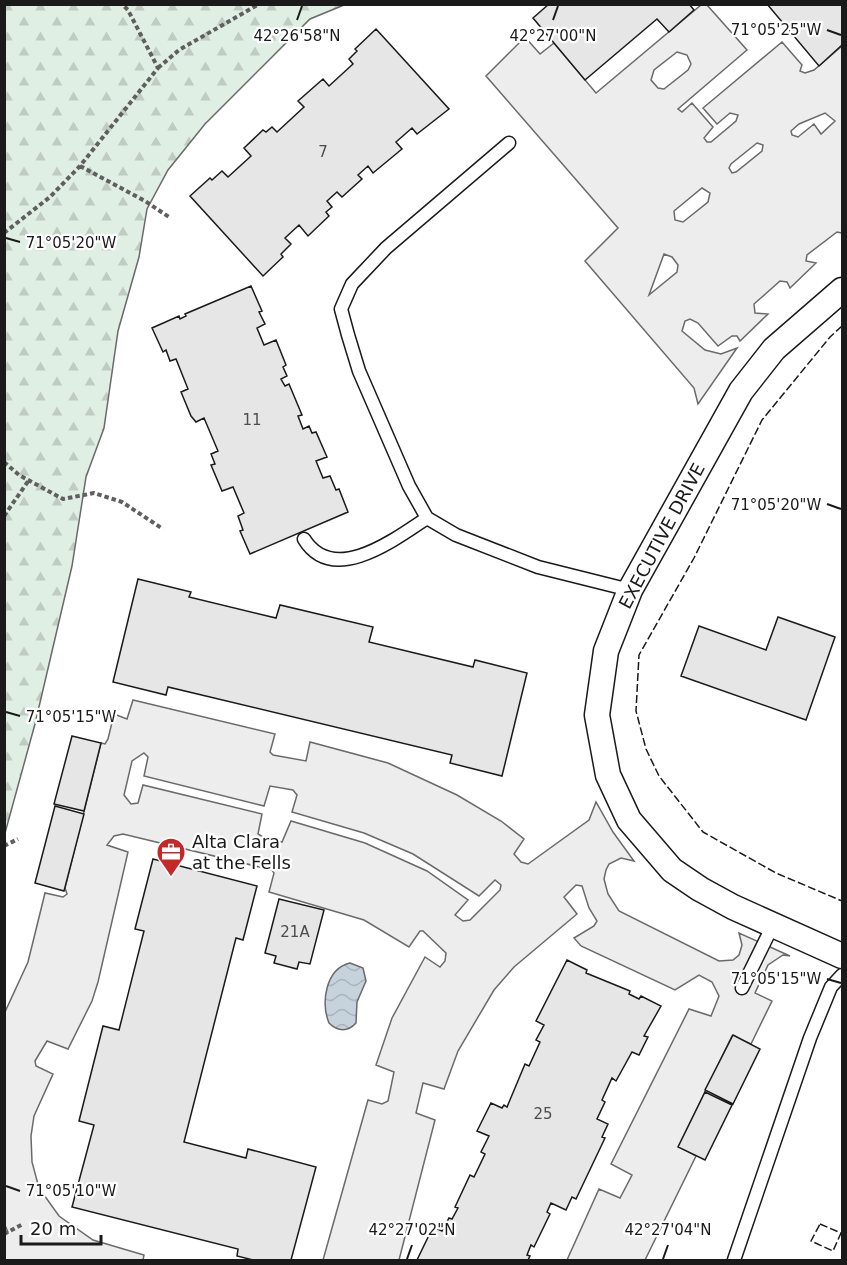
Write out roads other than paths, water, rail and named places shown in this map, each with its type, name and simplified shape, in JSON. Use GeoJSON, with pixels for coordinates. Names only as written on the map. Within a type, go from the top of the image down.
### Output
{"type":"FeatureCollection","features":[{"type":"Feature","properties":{"kind":"street","name":"EXECUTIVE DRIVE"},"geometry":{"type":"LineString","coordinates":[[843,290],[774,350],[741,391],[630,590],[606,651],[597,715],[608,775],[629,820],[672,870],[700,890],[843,956]]}},
{"type":"Feature","properties":{"kind":"lane"},"geometry":{"type":"LineString","coordinates":[[509,143],[386,248],[352,284],[341,309],[359,371],[409,486],[427,518],[456,535],[538,567],[630,590]]}},
{"type":"Feature","properties":{"kind":"lane"},"geometry":{"type":"LineString","coordinates":[[304,539],[311,550],[320,557],[339,560],[355,558],[397,538],[427,518]]}},
{"type":"Feature","properties":{"kind":"lane"},"geometry":{"type":"LineString","coordinates":[[742,988],[773,925]]}},
{"type":"Feature","properties":{"kind":"lane"},"geometry":{"type":"LineString","coordinates":[[734,1260],[810,1038],[831,987],[843,975]]}},
{"type":"Feature","properties":{"kind":"water"},"geometry":{"type":"Polygon","coordinates":[[[350,963],[363,968],[366,981],[357,1002],[356,1023],[350,1028],[339,1029],[329,1023],[325,1006],[327,988],[335,972],[350,963]]]}},
{"type":"Feature","properties":{"kind":"place","name":"Alta Clara at the Fells"},"geometry":{"type":"Point","coordinates":[171,878]}}]}
